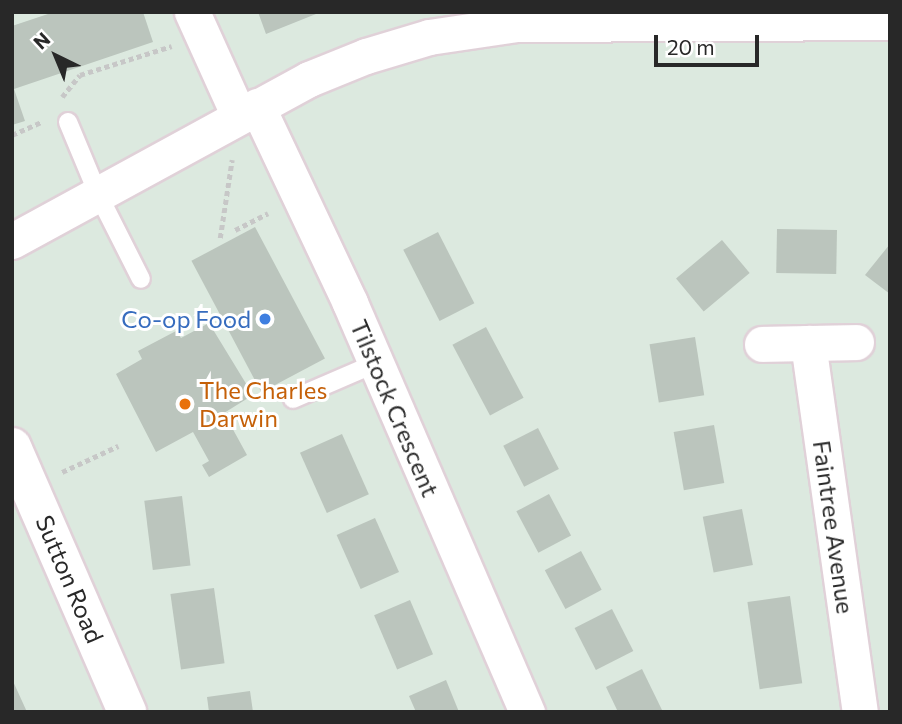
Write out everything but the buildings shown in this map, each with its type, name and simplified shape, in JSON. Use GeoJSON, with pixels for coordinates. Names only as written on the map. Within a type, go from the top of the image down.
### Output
{"type":"FeatureCollection","features":[{"type":"Feature","properties":{"kind":"street"},"geometry":{"type":"LineString","coordinates":[[12,240],[309,79],[366,56],[429,37],[517,18],[869,19]]}},
{"type":"Feature","properties":{"kind":"street","name":"Tilstock Crescent"},"geometry":{"type":"LineString","coordinates":[[197,24],[237,117],[376,363],[527,712]]}},
{"type":"Feature","properties":{"kind":"street"},"geometry":{"type":"LineString","coordinates":[[762,344],[856,342]]}},
{"type":"Feature","properties":{"kind":"street","name":"Faintree Avenue"},"geometry":{"type":"LineString","coordinates":[[808,343],[860,712]]}},
{"type":"Feature","properties":{"kind":"street","name":"Sutton Road"},"geometry":{"type":"LineString","coordinates":[[12,447],[127,712]]}},
{"type":"Feature","properties":{"kind":"lane"},"geometry":{"type":"LineString","coordinates":[[68,122],[98,194],[141,279]]}},
{"type":"Feature","properties":{"kind":"lane"},"geometry":{"type":"LineString","coordinates":[[293,398],[376,363]]}},
{"type":"Feature","properties":{"kind":"path"},"geometry":{"type":"LineString","coordinates":[[55,106],[80,75],[197,24]]}},
{"type":"Feature","properties":{"kind":"path"},"geometry":{"type":"LineString","coordinates":[[12,135],[38,126],[46,116]]}},
{"type":"Feature","properties":{"kind":"path"},"geometry":{"type":"LineString","coordinates":[[220,238],[234,163],[237,117]]}},
{"type":"Feature","properties":{"kind":"path"},"geometry":{"type":"LineString","coordinates":[[55,475],[118,446]]}},
{"type":"Feature","properties":{"kind":"place","name":"Co-op Food"},"geometry":{"type":"Point","coordinates":[265,319]}},
{"type":"Feature","properties":{"kind":"place","name":"The Charles Darwin"},"geometry":{"type":"Point","coordinates":[185,404]}}]}
